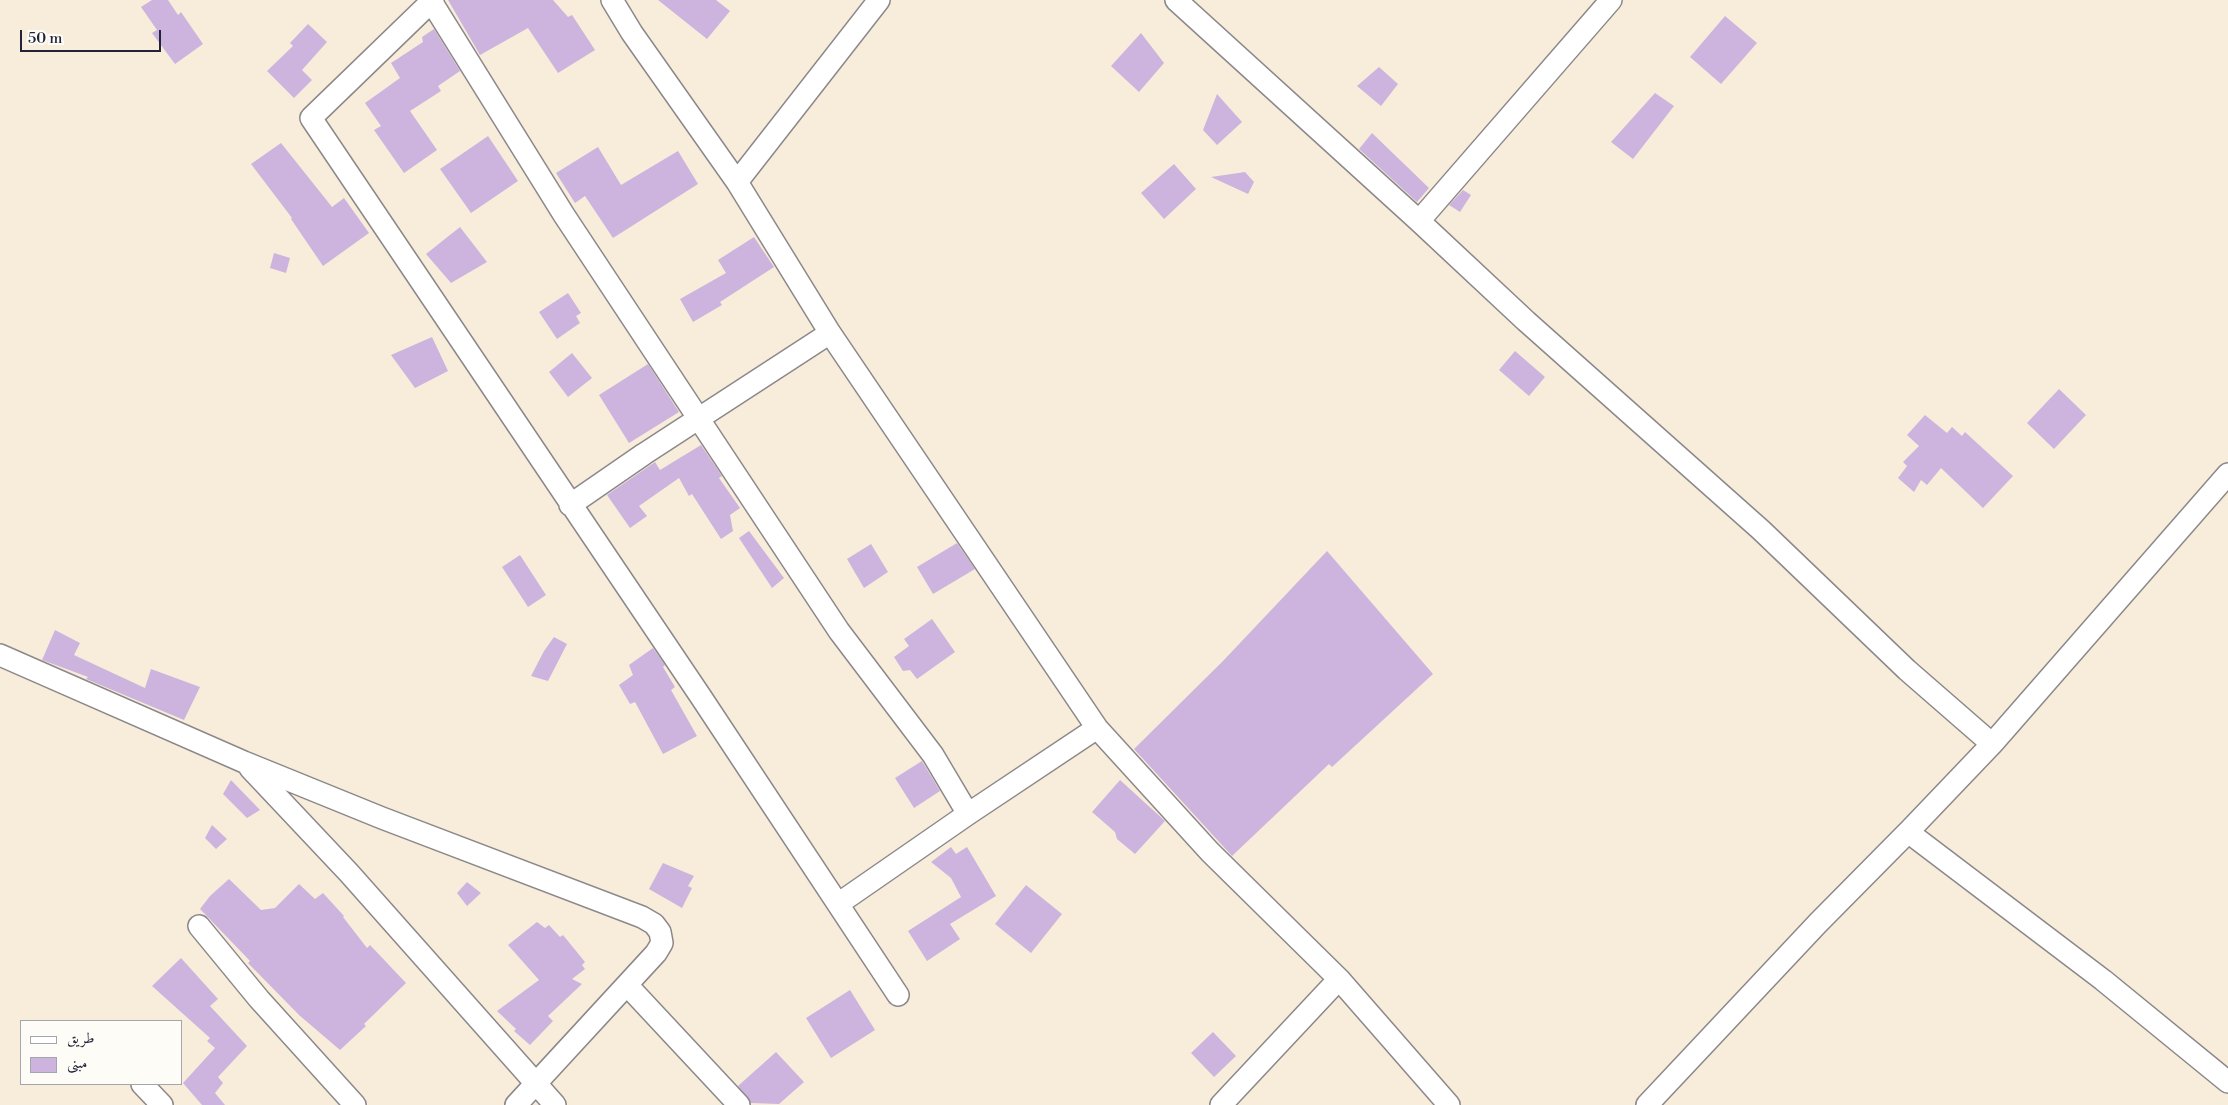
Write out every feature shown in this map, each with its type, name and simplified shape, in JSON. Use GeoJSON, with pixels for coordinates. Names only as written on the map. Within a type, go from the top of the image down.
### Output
{"type":"FeatureCollection","features":[{"type":"Feature","properties":{"kind":"street"},"geometry":{"type":"LineString","coordinates":[[612,0],[632,33],[737,182],[830,333],[1097,728],[1210,852],[1339,979],[1449,1105]]}},
{"type":"Feature","properties":{"kind":"street"},"geometry":{"type":"LineString","coordinates":[[737,182],[880,0]]}},
{"type":"Feature","properties":{"kind":"street"},"geometry":{"type":"LineString","coordinates":[[1176,0],[1419,220],[1526,321],[1761,530],[1907,670],[1992,744]]}},
{"type":"Feature","properties":{"kind":"street"},"geometry":{"type":"LineString","coordinates":[[1419,220],[1611,0]]}},
{"type":"Feature","properties":{"kind":"street"},"geometry":{"type":"LineString","coordinates":[[898,995],[701,697],[570,505],[442,310],[312,118],[432,1],[564,215],[839,631],[933,755],[968,814]]}},
{"type":"Feature","properties":{"kind":"street"},"geometry":{"type":"LineString","coordinates":[[570,505],[644,454],[830,333]]}},
{"type":"Feature","properties":{"kind":"street"},"geometry":{"type":"LineString","coordinates":[[1647,1105],[1818,923],[1992,744],[2228,474]]}},
{"type":"Feature","properties":{"kind":"street"},"geometry":{"type":"LineString","coordinates":[[0,655],[244,762],[391,821],[642,916],[654,924],[660,932],[662,943],[656,952],[534,1083],[516,1105]]}},
{"type":"Feature","properties":{"kind":"street"},"geometry":{"type":"LineString","coordinates":[[838,904],[1097,728]]}},
{"type":"Feature","properties":{"kind":"street"},"geometry":{"type":"LineString","coordinates":[[244,762],[348,872],[555,1105]]}},
{"type":"Feature","properties":{"kind":"street"},"geometry":{"type":"LineString","coordinates":[[1908,832],[2103,980],[2228,1082]]}},
{"type":"Feature","properties":{"kind":"street"},"geometry":{"type":"LineString","coordinates":[[199,926],[259,999],[355,1105]]}},
{"type":"Feature","properties":{"kind":"street"},"geometry":{"type":"LineString","coordinates":[[1221,1105],[1339,979]]}},
{"type":"Feature","properties":{"kind":"street"},"geometry":{"type":"LineString","coordinates":[[627,985],[739,1105]]}},
{"type":"Feature","properties":{"kind":"street"},"geometry":{"type":"LineString","coordinates":[[143,1085],[162,1105]]}},
{"type":"Feature","properties":{"kind":"building"},"geometry":{"type":"Polygon","coordinates":[[[152,0],[168,0],[178,15],[181,12],[203,44],[175,64],[152,33],[157,30],[141,7],[152,0]]]}},
{"type":"Feature","properties":{"kind":"building"},"geometry":{"type":"Polygon","coordinates":[[[448,0],[553,0],[568,17],[572,15],[595,50],[558,73],[528,28],[480,55],[448,0]]]}},
{"type":"Feature","properties":{"kind":"building"},"geometry":{"type":"Polygon","coordinates":[[[658,0],[716,0],[730,11],[707,39],[658,0]]]}},
{"type":"Feature","properties":{"kind":"building"},"geometry":{"type":"Polygon","coordinates":[[[1725,16],[1757,43],[1721,84],[1690,57],[1725,16]]]}},
{"type":"Feature","properties":{"kind":"building"},"geometry":{"type":"Polygon","coordinates":[[[308,24],[327,42],[302,70],[312,80],[294,98],[267,71],[293,46],[290,43],[308,24]]]}},
{"type":"Feature","properties":{"kind":"building"},"geometry":{"type":"Polygon","coordinates":[[[434,29],[460,71],[438,86],[441,91],[410,111],[437,150],[404,173],[374,130],[381,126],[365,103],[400,78],[391,63],[423,42],[422,37],[434,29]]]}},
{"type":"Feature","properties":{"kind":"building"},"geometry":{"type":"Polygon","coordinates":[[[1141,33],[1164,63],[1139,92],[1111,66],[1141,33]]]}},
{"type":"Feature","properties":{"kind":"building"},"geometry":{"type":"Polygon","coordinates":[[[1379,67],[1398,84],[1381,106],[1357,86],[1379,67]]]}},
{"type":"Feature","properties":{"kind":"building"},"geometry":{"type":"Polygon","coordinates":[[[1655,93],[1674,106],[1633,159],[1611,142],[1655,93]]]}},
{"type":"Feature","properties":{"kind":"building"},"geometry":{"type":"Polygon","coordinates":[[[1217,94],[1242,122],[1217,145],[1203,130],[1217,94]]]}},
{"type":"Feature","properties":{"kind":"building"},"geometry":{"type":"Polygon","coordinates":[[[1372,133],[1429,188],[1417,202],[1359,149],[1372,133]]]}},
{"type":"Feature","properties":{"kind":"building"},"geometry":{"type":"Polygon","coordinates":[[[488,136],[518,181],[471,213],[440,169],[488,136]]]}},
{"type":"Feature","properties":{"kind":"building"},"geometry":{"type":"Polygon","coordinates":[[[281,143],[332,207],[344,198],[369,233],[323,266],[292,218],[251,164],[281,143]]]}},
{"type":"Feature","properties":{"kind":"building"},"geometry":{"type":"Polygon","coordinates":[[[598,147],[621,185],[678,151],[698,184],[613,238],[585,196],[575,203],[556,173],[598,147]]]}},
{"type":"Feature","properties":{"kind":"building"},"geometry":{"type":"Polygon","coordinates":[[[1174,164],[1196,189],[1164,219],[1141,193],[1174,164]]]}},
{"type":"Feature","properties":{"kind":"building"},"geometry":{"type":"Polygon","coordinates":[[[1245,172],[1254,182],[1248,194],[1211,177],[1245,172]]]}},
{"type":"Feature","properties":{"kind":"building"},"geometry":{"type":"Polygon","coordinates":[[[1463,190],[1471,195],[1460,212],[1449,205],[1463,190]]]}},
{"type":"Feature","properties":{"kind":"building"},"geometry":{"type":"Polygon","coordinates":[[[460,227],[487,262],[451,283],[426,254],[460,227]]]}},
{"type":"Feature","properties":{"kind":"building"},"geometry":{"type":"Polygon","coordinates":[[[754,237],[774,267],[720,302],[722,305],[693,322],[680,299],[726,273],[718,260],[754,237]]]}},
{"type":"Feature","properties":{"kind":"building"},"geometry":{"type":"Polygon","coordinates":[[[274,253],[290,258],[286,273],[270,268],[274,253]]]}},
{"type":"Feature","properties":{"kind":"building"},"geometry":{"type":"Polygon","coordinates":[[[568,293],[581,313],[576,316],[580,323],[557,339],[539,312],[568,293]]]}},
{"type":"Feature","properties":{"kind":"building"},"geometry":{"type":"Polygon","coordinates":[[[432,337],[448,371],[415,388],[391,355],[432,337]]]}},
{"type":"Feature","properties":{"kind":"building"},"geometry":{"type":"Polygon","coordinates":[[[1515,351],[1545,377],[1529,396],[1499,370],[1515,351]]]}},
{"type":"Feature","properties":{"kind":"building"},"geometry":{"type":"Polygon","coordinates":[[[572,353],[592,378],[568,397],[549,372],[572,353]]]}},
{"type":"Feature","properties":{"kind":"building"},"geometry":{"type":"Polygon","coordinates":[[[648,364],[679,412],[629,443],[599,395],[648,364]]]}},
{"type":"Feature","properties":{"kind":"building"},"geometry":{"type":"Polygon","coordinates":[[[2059,389],[2086,415],[2054,449],[2027,423],[2059,389]]]}},
{"type":"Feature","properties":{"kind":"building"},"geometry":{"type":"Polygon","coordinates":[[[1925,415],[1947,433],[1952,427],[1962,436],[1965,432],[2013,476],[1983,508],[1941,468],[1927,485],[1921,480],[1914,492],[1898,478],[1907,466],[1903,462],[1919,446],[1907,435],[1925,415]]]}},
{"type":"Feature","properties":{"kind":"building"},"geometry":{"type":"Polygon","coordinates":[[[701,445],[722,476],[719,478],[740,508],[730,515],[733,531],[721,539],[692,494],[689,496],[679,478],[639,506],[647,516],[630,528],[607,495],[655,462],[660,470],[701,445]]]}},
{"type":"Feature","properties":{"kind":"building"},"geometry":{"type":"Polygon","coordinates":[[[749,531],[784,578],[772,588],[739,538],[749,531]]]}},
{"type":"Feature","properties":{"kind":"building"},"geometry":{"type":"Polygon","coordinates":[[[957,543],[975,569],[933,594],[917,567],[957,543]]]}},
{"type":"Feature","properties":{"kind":"building"},"geometry":{"type":"Polygon","coordinates":[[[871,544],[888,572],[864,588],[847,559],[871,544]]]}},
{"type":"Feature","properties":{"kind":"building"},"geometry":{"type":"Polygon","coordinates":[[[1327,551],[1433,674],[1332,767],[1329,764],[1232,856],[1134,749],[1223,661],[1327,551]]]}},
{"type":"Feature","properties":{"kind":"building"},"geometry":{"type":"Polygon","coordinates":[[[520,555],[546,595],[528,607],[502,567],[520,555]]]}},
{"type":"Feature","properties":{"kind":"building"},"geometry":{"type":"Polygon","coordinates":[[[932,619],[955,652],[917,679],[910,670],[903,671],[894,657],[909,646],[904,639],[932,619]]]}},
{"type":"Feature","properties":{"kind":"building"},"geometry":{"type":"Polygon","coordinates":[[[55,630],[80,643],[74,655],[145,688],[151,669],[200,687],[184,720],[86,679],[88,677],[42,660],[55,630]]]}},
{"type":"Feature","properties":{"kind":"building"},"geometry":{"type":"Polygon","coordinates":[[[554,637],[567,644],[548,681],[531,676],[544,651],[554,637]]]}},
{"type":"Feature","properties":{"kind":"building"},"geometry":{"type":"Polygon","coordinates":[[[653,648],[665,665],[663,667],[675,687],[671,690],[697,736],[663,754],[635,702],[630,704],[619,685],[633,675],[629,665],[653,648]]]}},
{"type":"Feature","properties":{"kind":"building"},"geometry":{"type":"Polygon","coordinates":[[[922,761],[940,791],[914,808],[895,778],[922,761]]]}},
{"type":"Feature","properties":{"kind":"building"},"geometry":{"type":"Polygon","coordinates":[[[231,780],[260,810],[247,818],[223,794],[231,780]]]}},
{"type":"Feature","properties":{"kind":"building"},"geometry":{"type":"Polygon","coordinates":[[[1120,780],[1165,821],[1135,854],[1117,839],[1115,832],[1092,812],[1120,780]]]}},
{"type":"Feature","properties":{"kind":"building"},"geometry":{"type":"Polygon","coordinates":[[[212,825],[227,839],[216,849],[205,838],[212,825]]]}},
{"type":"Feature","properties":{"kind":"building"},"geometry":{"type":"Polygon","coordinates":[[[951,847],[956,854],[967,847],[996,896],[950,924],[960,939],[927,961],[908,931],[961,897],[951,878],[931,862],[951,847]]]}},
{"type":"Feature","properties":{"kind":"building"},"geometry":{"type":"Polygon","coordinates":[[[663,863],[694,876],[688,886],[692,888],[682,908],[649,889],[663,863]]]}},
{"type":"Feature","properties":{"kind":"building"},"geometry":{"type":"Polygon","coordinates":[[[229,879],[261,910],[275,908],[299,884],[315,899],[323,893],[344,916],[367,948],[370,945],[406,983],[364,1024],[366,1026],[340,1050],[299,1015],[248,963],[250,961],[200,909],[210,896],[229,879]]]}},
{"type":"Feature","properties":{"kind":"building"},"geometry":{"type":"Polygon","coordinates":[[[467,882],[481,893],[467,906],[457,893],[467,882]]]}},
{"type":"Feature","properties":{"kind":"building"},"geometry":{"type":"Polygon","coordinates":[[[1026,885],[1062,914],[1031,953],[995,924],[1026,885]]]}},
{"type":"Feature","properties":{"kind":"building"},"geometry":{"type":"Polygon","coordinates":[[[537,922],[545,928],[549,925],[560,937],[563,935],[585,962],[582,965],[585,969],[572,979],[582,984],[548,1016],[553,1021],[530,1045],[514,1031],[516,1029],[497,1011],[539,980],[508,945],[537,922]]]}},
{"type":"Feature","properties":{"kind":"building"},"geometry":{"type":"Polygon","coordinates":[[[181,958],[218,999],[210,1006],[247,1046],[218,1077],[223,1083],[215,1093],[225,1105],[202,1105],[183,1083],[215,1048],[207,1041],[210,1038],[152,986],[181,958]]]}},
{"type":"Feature","properties":{"kind":"building"},"geometry":{"type":"Polygon","coordinates":[[[850,990],[875,1030],[831,1058],[806,1018],[850,990]]]}},
{"type":"Feature","properties":{"kind":"building"},"geometry":{"type":"Polygon","coordinates":[[[1213,1032],[1236,1056],[1214,1077],[1191,1053],[1213,1032]]]}},
{"type":"Feature","properties":{"kind":"building"},"geometry":{"type":"Polygon","coordinates":[[[776,1052],[804,1082],[779,1104],[751,1103],[738,1086],[776,1052]]]}}]}
